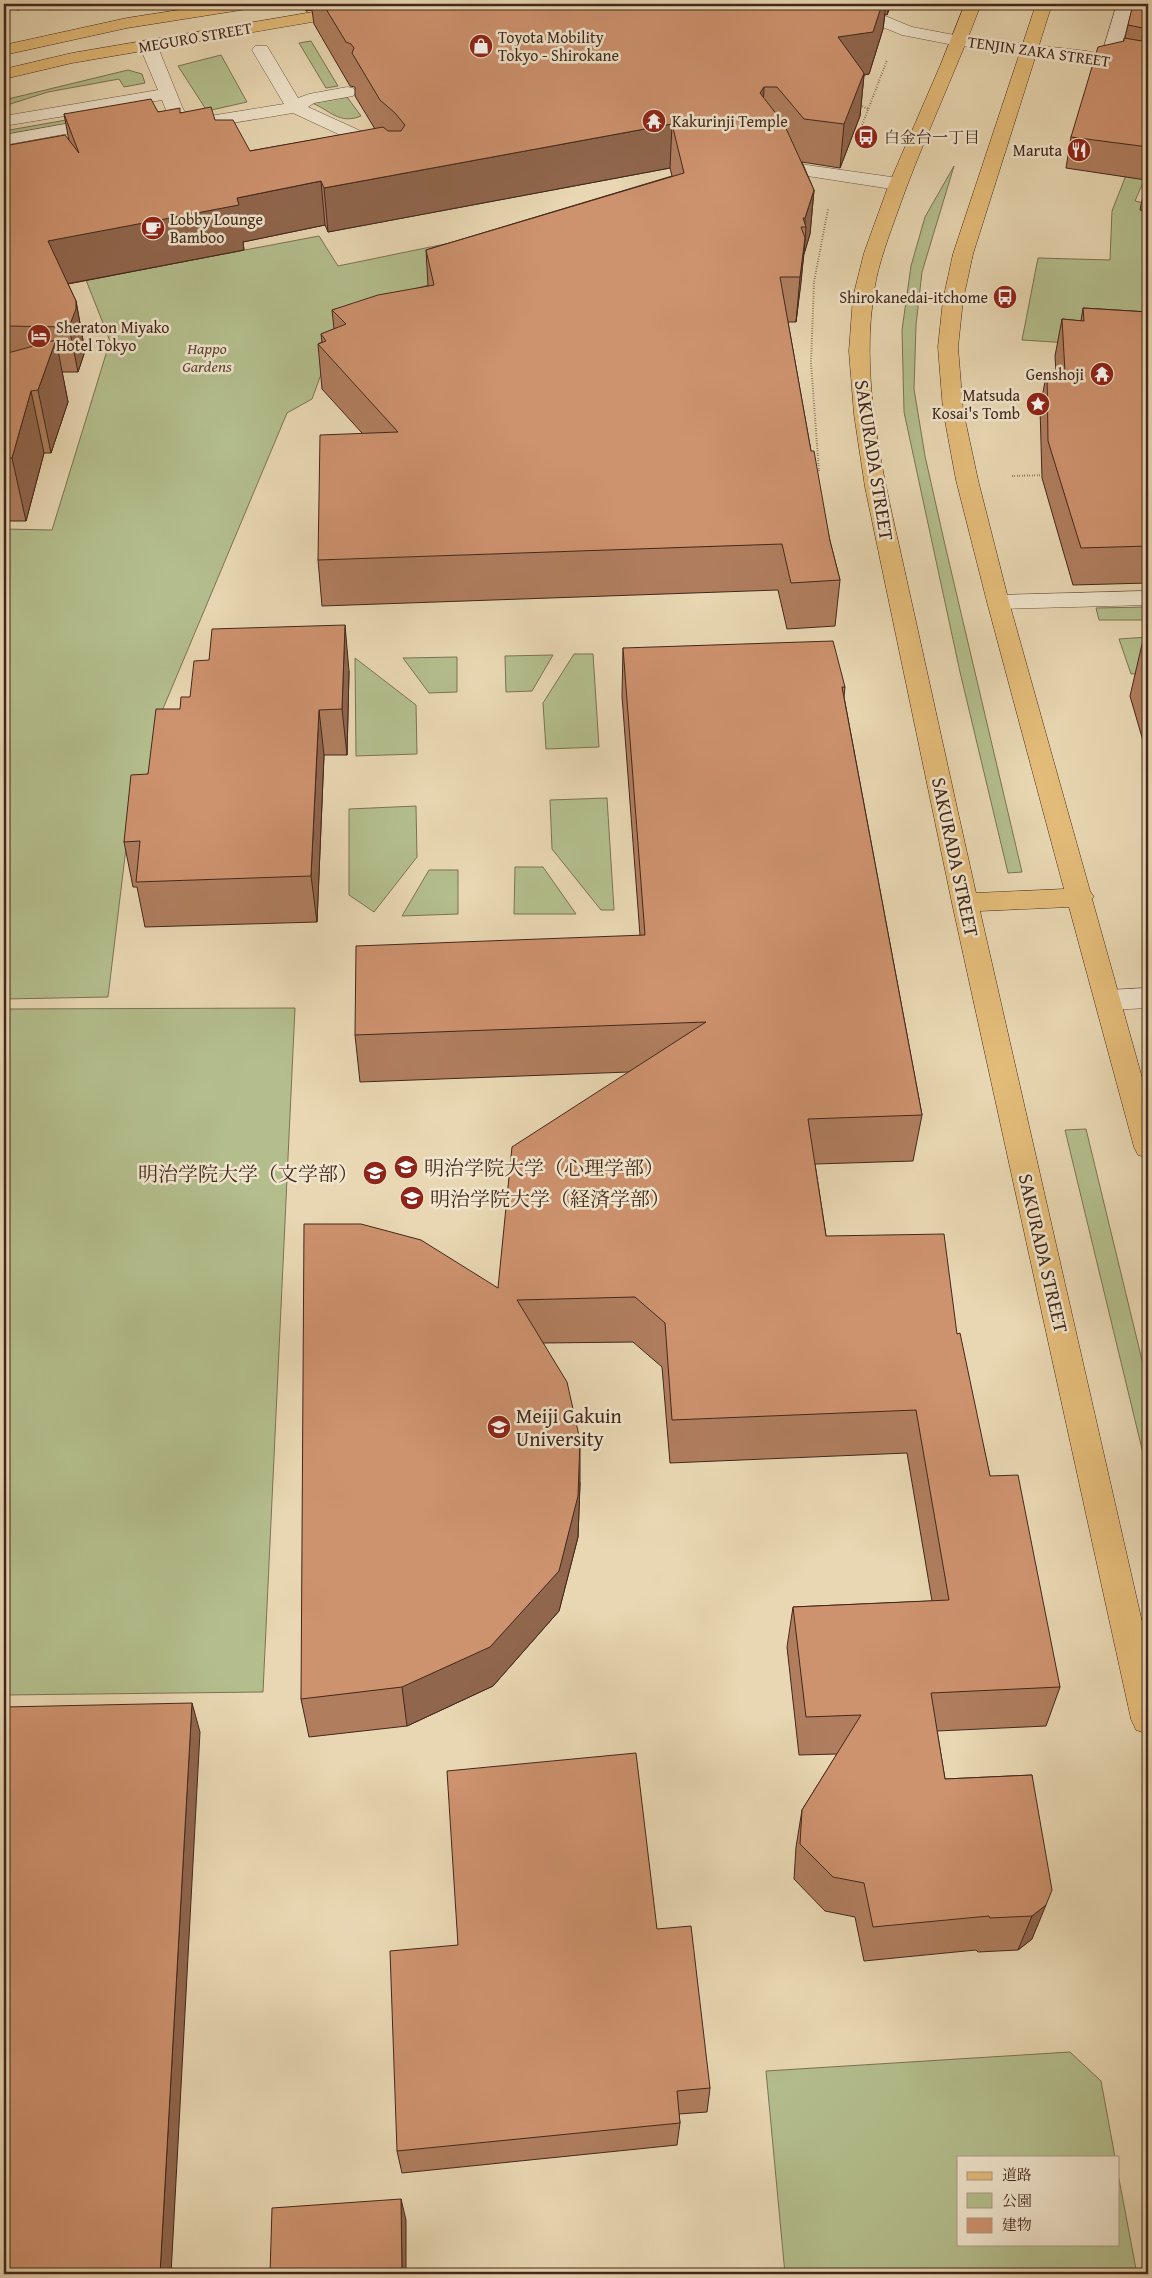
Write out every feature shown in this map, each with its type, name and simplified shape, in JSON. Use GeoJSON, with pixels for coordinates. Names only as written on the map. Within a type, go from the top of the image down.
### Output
{"type":"FeatureCollection","features":[{"type":"Feature","properties":{"kind":"main road","name":"MEGURO STREET"},"geometry":{"type":"LineString","coordinates":[[4,50],[127,23],[247,4]]}},
{"type":"Feature","properties":{"kind":"main road","name":"MEGURO STREET"},"geometry":{"type":"LineString","coordinates":[[4,74],[72,58],[388,4]]}},
{"type":"Feature","properties":{"kind":"main road","name":"SAKURADA STREET"},"geometry":{"type":"LineString","coordinates":[[973,4],[898,184],[874,253],[863,297],[859,351],[864,414],[876,487],[965,903],[1148,1719]]}},
{"type":"Feature","properties":{"kind":"main road"},"geometry":{"type":"LineString","coordinates":[[1044,4],[963,254],[953,300],[948,347],[953,410],[967,480],[998,602],[1148,1147]]}},
{"type":"Feature","properties":{"kind":"main road"},"geometry":{"type":"LineString","coordinates":[[127,23],[148,45]]}},
{"type":"Feature","properties":{"kind":"main road"},"geometry":{"type":"LineString","coordinates":[[965,903],[1080,897]]}},
{"type":"Feature","properties":{"kind":"street","name":"TENJIN ZAKA STREET"},"geometry":{"type":"LineString","coordinates":[[842,4],[908,31],[959,41],[1030,48],[1148,68]]}},
{"type":"Feature","properties":{"kind":"street"},"geometry":{"type":"LineString","coordinates":[[1109,60],[1125,4]]}},
{"type":"Feature","properties":{"kind":"street"},"geometry":{"type":"LineString","coordinates":[[148,45],[171,102],[187,125]]}},
{"type":"Feature","properties":{"kind":"street"},"geometry":{"type":"LineString","coordinates":[[261,50],[295,107],[357,136],[376,149],[390,162]]}},
{"type":"Feature","properties":{"kind":"street"},"geometry":{"type":"LineString","coordinates":[[156,136],[187,125],[295,107],[308,98],[347,92]]}},
{"type":"Feature","properties":{"kind":"street"},"geometry":{"type":"LineString","coordinates":[[146,115],[171,102]]}},
{"type":"Feature","properties":{"kind":"street"},"geometry":{"type":"LineString","coordinates":[[4,120],[171,102]]}},
{"type":"Feature","properties":{"kind":"street"},"geometry":{"type":"LineString","coordinates":[[4,140],[118,120]]}},
{"type":"Feature","properties":{"kind":"street"},"geometry":{"type":"LineString","coordinates":[[330,142],[357,136]]}},
{"type":"Feature","properties":{"kind":"street"},"geometry":{"type":"LineString","coordinates":[[768,136],[794,169],[898,184]]}},
{"type":"Feature","properties":{"kind":"street"},"geometry":{"type":"LineString","coordinates":[[998,602],[1148,598]]}},
{"type":"Feature","properties":{"kind":"street"},"geometry":{"type":"LineString","coordinates":[[1109,1000],[1148,998]]}},
{"type":"Feature","properties":{"kind":"path"},"geometry":{"type":"LineString","coordinates":[[858,96],[858,105],[868,109]]}},
{"type":"Feature","properties":{"kind":"path"},"geometry":{"type":"LineString","coordinates":[[1012,476],[1051,476]]}},
{"type":"Feature","properties":{"kind":"green space"},"geometry":{"type":"Polygon","coordinates":[[[311,41],[338,86],[326,88],[299,43],[311,41]]]}},
{"type":"Feature","properties":{"kind":"green space"},"geometry":{"type":"Polygon","coordinates":[[[221,55],[247,102],[207,111],[178,66],[221,55]]]}},
{"type":"Feature","properties":{"kind":"green space"},"geometry":{"type":"Polygon","coordinates":[[[128,70],[142,74],[145,83],[124,87],[119,79],[48,92],[4,106],[4,100],[128,70]]]}},
{"type":"Feature","properties":{"kind":"green space"},"geometry":{"type":"Polygon","coordinates":[[[347,97],[361,116],[347,119],[341,118],[312,103],[347,97]]]}},
{"type":"Feature","properties":{"kind":"green space"},"geometry":{"type":"Polygon","coordinates":[[[151,105],[153,109],[4,136],[4,131],[151,105]]]}},
{"type":"Feature","properties":{"kind":"green space"},"geometry":{"type":"Polygon","coordinates":[[[1132,160],[1148,171],[1135,201],[1148,204],[1148,348],[1022,340],[1038,258],[1110,260],[1112,211],[1132,160]]]}},
{"type":"Feature","properties":{"kind":"green space"},"geometry":{"type":"Polygon","coordinates":[[[954,166],[922,272],[916,325],[914,389],[925,456],[1022,872],[1008,873],[960,672],[904,412],[902,330],[911,266],[925,217],[954,166]]]}},
{"type":"Feature","properties":{"kind":"green space","name":"Happo Gardens"},"geometry":{"type":"Polygon","coordinates":[[[319,236],[338,266],[484,236],[495,266],[386,297],[330,350],[312,399],[287,413],[157,723],[147,815],[130,815],[108,997],[4,999],[4,529],[52,530],[110,341],[86,280],[319,236]]]}},
{"type":"Feature","properties":{"kind":"green space"},"geometry":{"type":"Polygon","coordinates":[[[1148,607],[1148,620],[1099,620],[1096,608],[1148,607]]]}},
{"type":"Feature","properties":{"kind":"green space"},"geometry":{"type":"Polygon","coordinates":[[[1148,637],[1148,673],[1131,674],[1119,639],[1148,637]]]}},
{"type":"Feature","properties":{"kind":"green space"},"geometry":{"type":"Polygon","coordinates":[[[574,654],[593,654],[599,747],[546,749],[543,703],[574,654]]]}},
{"type":"Feature","properties":{"kind":"green space"},"geometry":{"type":"Polygon","coordinates":[[[553,655],[532,691],[506,692],[505,656],[553,655]]]}},
{"type":"Feature","properties":{"kind":"green space"},"geometry":{"type":"Polygon","coordinates":[[[457,657],[457,692],[429,693],[403,658],[457,657]]]}},
{"type":"Feature","properties":{"kind":"green space"},"geometry":{"type":"Polygon","coordinates":[[[355,658],[416,705],[417,754],[356,756],[355,658]]]}},
{"type":"Feature","properties":{"kind":"green space"},"geometry":{"type":"Polygon","coordinates":[[[607,798],[614,910],[601,910],[552,849],[550,800],[607,798]]]}},
{"type":"Feature","properties":{"kind":"green space"},"geometry":{"type":"Polygon","coordinates":[[[416,806],[417,857],[374,912],[349,895],[349,809],[416,806]]]}},
{"type":"Feature","properties":{"kind":"green space"},"geometry":{"type":"Polygon","coordinates":[[[515,867],[543,867],[576,914],[514,914],[515,867]]]}},
{"type":"Feature","properties":{"kind":"green space"},"geometry":{"type":"Polygon","coordinates":[[[429,870],[458,870],[458,914],[402,916],[429,870]]]}},
{"type":"Feature","properties":{"kind":"green space"},"geometry":{"type":"Polygon","coordinates":[[[295,1008],[263,1692],[4,1695],[4,1009],[295,1008]]]}},
{"type":"Feature","properties":{"kind":"green space"},"geometry":{"type":"Polygon","coordinates":[[[1086,1129],[1148,1385],[1148,1474],[1065,1130],[1086,1129]]]}},
{"type":"Feature","properties":{"kind":"green space"},"geometry":{"type":"Polygon","coordinates":[[[1070,2052],[1101,2081],[1115,2156],[957,2156],[957,2246],[1120,2246],[1120,2185],[1137,2274],[785,2274],[766,2071],[1070,2052]]]}},
{"type":"Feature","properties":{"kind":"building"},"geometry":{"type":"Polygon","coordinates":[[[323,4],[882,4],[873,32],[838,37],[864,73],[844,124],[804,119],[777,87],[764,87],[760,93],[784,124],[814,190],[805,218],[803,218],[806,227],[801,227],[805,238],[800,277],[780,277],[811,451],[814,451],[830,541],[840,580],[791,583],[782,544],[318,560],[320,435],[398,432],[318,344],[326,341],[321,334],[346,324],[332,310],[378,295],[434,285],[426,250],[684,173],[672,124],[324,188],[321,181],[237,198],[239,205],[48,241],[76,301],[76,309],[69,327],[4,326],[4,146],[65,135],[79,153],[64,114],[151,99],[158,112],[180,108],[180,113],[211,107],[215,120],[233,120],[250,151],[383,127],[388,131],[401,131],[405,125],[380,100],[352,53],[354,48],[346,42],[323,4]]]}},
{"type":"Feature","properties":{"kind":"building"},"geometry":{"type":"Polygon","coordinates":[[[1133,4],[1148,4],[1148,29],[1128,25],[1133,4]]]}},
{"type":"Feature","properties":{"kind":"building"},"geometry":{"type":"Polygon","coordinates":[[[1124,38],[1148,42],[1148,147],[1071,137],[1098,47],[1124,41],[1124,38]]]}},
{"type":"Feature","properties":{"kind":"building"},"geometry":{"type":"Polygon","coordinates":[[[1083,308],[1148,312],[1148,546],[1081,548],[1048,441],[1047,371],[1065,372],[1062,319],[1084,321],[1083,308]]]}},
{"type":"Feature","properties":{"kind":"building"},"geometry":{"type":"Polygon","coordinates":[[[56,340],[38,390],[31,391],[12,458],[4,458],[4,354],[56,340]]]}},
{"type":"Feature","properties":{"kind":"building"},"geometry":{"type":"Polygon","coordinates":[[[345,625],[342,709],[319,710],[311,876],[136,882],[140,841],[124,842],[131,775],[148,774],[156,709],[180,709],[181,697],[190,697],[194,661],[209,660],[212,629],[345,625]]]}},
{"type":"Feature","properties":{"kind":"building"},"geometry":{"type":"Polygon","coordinates":[[[1143,640],[1148,640],[1148,657],[1143,640]]]}},
{"type":"Feature","properties":{"kind":"building"},"geometry":{"type":"Polygon","coordinates":[[[833,641],[845,687],[842,687],[922,1115],[808,1119],[826,1236],[944,1234],[957,1334],[960,1333],[990,1476],[1018,1475],[1060,1687],[931,1693],[945,1779],[1032,1775],[1052,1890],[1046,1905],[1032,1916],[990,1918],[989,1916],[873,1927],[864,1883],[833,1877],[800,1844],[802,1810],[861,1715],[806,1717],[793,1607],[949,1600],[916,1410],[672,1420],[665,1323],[635,1297],[517,1300],[567,1382],[580,1440],[578,1496],[559,1571],[490,1647],[402,1687],[301,1699],[304,1224],[361,1224],[421,1240],[498,1288],[512,1147],[706,1022],[355,1035],[356,946],[645,935],[623,648],[833,641]]]}},
{"type":"Feature","properties":{"kind":"building"},"geometry":{"type":"Polygon","coordinates":[[[192,1703],[160,2274],[4,2274],[4,1707],[192,1703]]]}},
{"type":"Feature","properties":{"kind":"building"},"geometry":{"type":"Polygon","coordinates":[[[636,1753],[657,1929],[691,1926],[710,2088],[677,2091],[680,2123],[397,2151],[390,1951],[458,1945],[447,1771],[636,1753]]]}},
{"type":"Feature","properties":{"kind":"building"},"geometry":{"type":"Polygon","coordinates":[[[401,2199],[402,2274],[270,2274],[272,2208],[401,2199]]]}},
{"type":"Feature","properties":{"kind":"place","name":"Toyota Mobility Tokyo - Shirokane"},"geometry":{"type":"Point","coordinates":[481,46]}},
{"type":"Feature","properties":{"kind":"place","name":"Kakurinji Temple"},"geometry":{"type":"Point","coordinates":[654,121]}},
{"type":"Feature","properties":{"kind":"place","name":"白金台一丁目"},"geometry":{"type":"Point","coordinates":[866,137]}},
{"type":"Feature","properties":{"kind":"place","name":"Maruta"},"geometry":{"type":"Point","coordinates":[1079,150]}},
{"type":"Feature","properties":{"kind":"place","name":"Lobby Lounge Bamboo"},"geometry":{"type":"Point","coordinates":[153,228]}},
{"type":"Feature","properties":{"kind":"place","name":"Shirokanedai-itchome"},"geometry":{"type":"Point","coordinates":[1005,297]}},
{"type":"Feature","properties":{"kind":"place","name":"Sheraton Miyako Hotel Tokyo"},"geometry":{"type":"Point","coordinates":[39,336]}},
{"type":"Feature","properties":{"kind":"place","name":"Genshoji"},"geometry":{"type":"Point","coordinates":[1102,374]}},
{"type":"Feature","properties":{"kind":"place","name":"Matsuda Kosai's Tomb"},"geometry":{"type":"Point","coordinates":[1038,404]}},
{"type":"Feature","properties":{"kind":"place","name":"明治学院大学（心理学部）"},"geometry":{"type":"Point","coordinates":[406,1167]}},
{"type":"Feature","properties":{"kind":"place","name":"明治学院大学（文学部）"},"geometry":{"type":"Point","coordinates":[375,1173]}},
{"type":"Feature","properties":{"kind":"place","name":"明治学院大学（経済学部）"},"geometry":{"type":"Point","coordinates":[412,1198]}},
{"type":"Feature","properties":{"kind":"place","name":"Meiji Gakuin University"},"geometry":{"type":"Point","coordinates":[499,1427]}}]}
